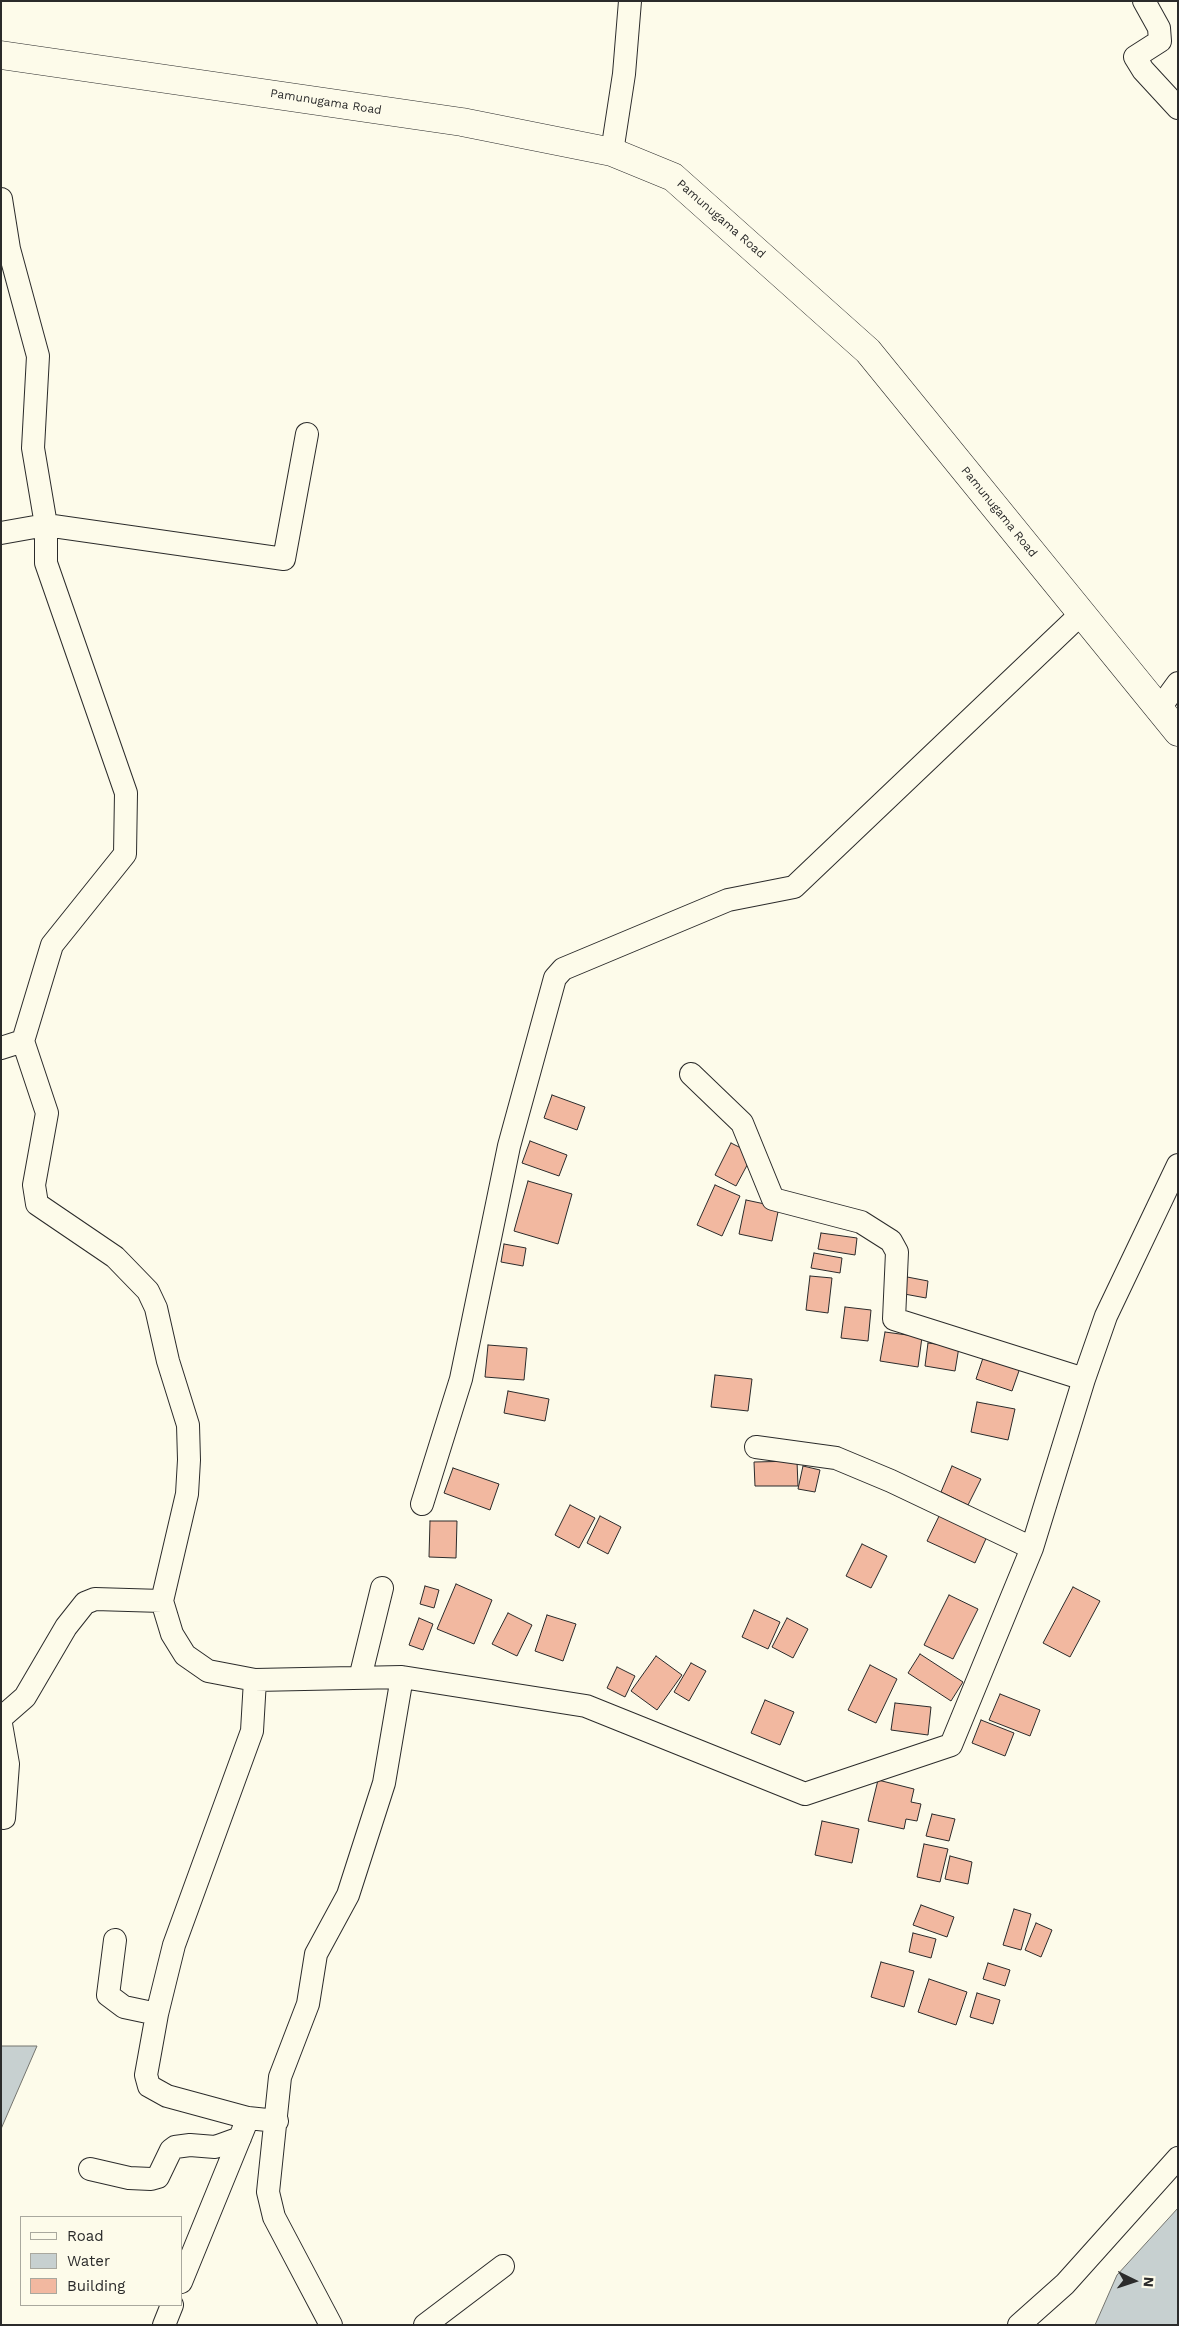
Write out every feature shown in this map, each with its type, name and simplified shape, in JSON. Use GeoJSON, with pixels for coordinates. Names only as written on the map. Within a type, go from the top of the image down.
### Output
{"type":"FeatureCollection","features":[{"type":"Feature","properties":{"kind":"main road","name":"Pamunugama Road"},"geometry":{"type":"LineString","coordinates":[[1,55],[462,122],[612,152],[672,177],[868,351],[1178,732]]}},
{"type":"Feature","properties":{"kind":"street"},"geometry":{"type":"LineString","coordinates":[[612,152],[624,74],[630,1]]}},
{"type":"Feature","properties":{"kind":"street"},"geometry":{"type":"LineString","coordinates":[[1144,1],[1159,28],[1160,41],[1135,56],[1143,70],[1178,108]]}},
{"type":"Feature","properties":{"kind":"street"},"geometry":{"type":"LineString","coordinates":[[1,199],[9,249],[38,356],[33,448],[46,525],[46,563],[126,793],[125,854],[52,945],[22,1041],[47,1113],[34,1184],[37,1204],[115,1257],[148,1291],[156,1308],[168,1361],[188,1425],[189,1460],[187,1494],[162,1601],[172,1634],[185,1655],[208,1671],[255,1680],[402,1677],[586,1706],[805,1794],[951,1745],[1032,1548],[1084,1379],[1106,1316],[1178,1165]]}},
{"type":"Feature","properties":{"kind":"street"},"geometry":{"type":"LineString","coordinates":[[1,533],[46,525],[284,559],[307,434]]}},
{"type":"Feature","properties":{"kind":"street"},"geometry":{"type":"LineString","coordinates":[[422,1504],[460,1379],[509,1146],[555,978],[563,969],[728,900],[794,887],[1082,613]]}},
{"type":"Feature","properties":{"kind":"street"},"geometry":{"type":"LineString","coordinates":[[1159,709],[1178,683]]}},
{"type":"Feature","properties":{"kind":"street"},"geometry":{"type":"LineString","coordinates":[[1,1048],[22,1041]]}},
{"type":"Feature","properties":{"kind":"street"},"geometry":{"type":"LineString","coordinates":[[691,1074],[742,1123],[773,1199],[861,1222],[891,1241],[897,1252],[894,1319],[1084,1379]]}},
{"type":"Feature","properties":{"kind":"street"},"geometry":{"type":"LineString","coordinates":[[756,1447],[836,1458],[892,1481],[1032,1548]]}},
{"type":"Feature","properties":{"kind":"street"},"geometry":{"type":"LineString","coordinates":[[360,1678],[382,1588]]}},
{"type":"Feature","properties":{"kind":"street"},"geometry":{"type":"LineString","coordinates":[[1,1718],[25,1697],[66,1627],[85,1603],[95,1599],[162,1601]]}},
{"type":"Feature","properties":{"kind":"street"},"geometry":{"type":"LineString","coordinates":[[331,2325],[274,2217],[268,2192],[277,2121],[280,2077],[308,2004],[316,1954],[348,1895],[384,1782],[402,1677]]}},
{"type":"Feature","properties":{"kind":"street"},"geometry":{"type":"LineString","coordinates":[[244,2128],[167,2096],[149,2086],[146,2075],[157,2014],[174,1945],[252,1731],[255,1680]]}},
{"type":"Feature","properties":{"kind":"street"},"geometry":{"type":"LineString","coordinates":[[1,1724],[8,1764],[4,1818]]}},
{"type":"Feature","properties":{"kind":"street"},"geometry":{"type":"LineString","coordinates":[[116,1940],[108,1995],[124,2007],[157,2014]]}},
{"type":"Feature","properties":{"kind":"street"},"geometry":{"type":"LineString","coordinates":[[90,2169],[128,2178],[152,2179],[158,2177],[171,2150],[175,2147],[190,2144],[215,2147],[244,2128],[277,2121]]}},
{"type":"Feature","properties":{"kind":"street"},"geometry":{"type":"LineString","coordinates":[[182,2280],[244,2128]]}},
{"type":"Feature","properties":{"kind":"street"},"geometry":{"type":"LineString","coordinates":[[1020,2325],[1065,2284],[1178,2158]]}},
{"type":"Feature","properties":{"kind":"street"},"geometry":{"type":"LineString","coordinates":[[425,2325],[503,2266]]}},
{"type":"Feature","properties":{"kind":"street"},"geometry":{"type":"LineString","coordinates":[[164,2325],[172,2306]]}},
{"type":"Feature","properties":{"kind":"water"},"geometry":{"type":"Polygon","coordinates":[[[1,2046],[37,2046],[1,2129],[1,2046]]]}},
{"type":"Feature","properties":{"kind":"water"},"geometry":{"type":"Polygon","coordinates":[[[1178,2208],[1178,2325],[1095,2325],[1117,2275],[1178,2208]]]}},
{"type":"Feature","properties":{"kind":"building"},"geometry":{"type":"Polygon","coordinates":[[[552,1095],[585,1107],[577,1130],[544,1118],[552,1095]]]}},
{"type":"Feature","properties":{"kind":"building"},"geometry":{"type":"Polygon","coordinates":[[[530,1141],[567,1155],[559,1176],[522,1163],[530,1141]]]}},
{"type":"Feature","properties":{"kind":"building"},"geometry":{"type":"Polygon","coordinates":[[[731,1143],[753,1154],[736,1186],[715,1175],[731,1143]]]}},
{"type":"Feature","properties":{"kind":"building"},"geometry":{"type":"Polygon","coordinates":[[[528,1181],[572,1194],[558,1244],[514,1231],[528,1181]]]}},
{"type":"Feature","properties":{"kind":"building"},"geometry":{"type":"Polygon","coordinates":[[[715,1185],[740,1196],[722,1236],[697,1225],[715,1185]]]}},
{"type":"Feature","properties":{"kind":"building"},"geometry":{"type":"Polygon","coordinates":[[[746,1200],[779,1207],[772,1241],[739,1234],[746,1200]]]}},
{"type":"Feature","properties":{"kind":"building"},"geometry":{"type":"Polygon","coordinates":[[[821,1233],[857,1238],[855,1255],[818,1249],[821,1233]]]}},
{"type":"Feature","properties":{"kind":"building"},"geometry":{"type":"Polygon","coordinates":[[[504,1244],[526,1248],[523,1266],[501,1262],[504,1244]]]}},
{"type":"Feature","properties":{"kind":"building"},"geometry":{"type":"Polygon","coordinates":[[[814,1253],[842,1258],[840,1273],[811,1268],[814,1253]]]}},
{"type":"Feature","properties":{"kind":"building"},"geometry":{"type":"Polygon","coordinates":[[[810,1276],[832,1278],[828,1313],[806,1310],[810,1276]]]}},
{"type":"Feature","properties":{"kind":"building"},"geometry":{"type":"Polygon","coordinates":[[[902,1276],[928,1281],[926,1298],[899,1293],[902,1276]]]}},
{"type":"Feature","properties":{"kind":"building"},"geometry":{"type":"Polygon","coordinates":[[[845,1307],[871,1310],[868,1341],[841,1338],[845,1307]]]}},
{"type":"Feature","properties":{"kind":"building"},"geometry":{"type":"Polygon","coordinates":[[[885,1332],[922,1337],[918,1367],[880,1361],[885,1332]]]}},
{"type":"Feature","properties":{"kind":"building"},"geometry":{"type":"Polygon","coordinates":[[[928,1343],[959,1347],[955,1371],[925,1366],[928,1343]]]}},
{"type":"Feature","properties":{"kind":"building"},"geometry":{"type":"Polygon","coordinates":[[[488,1345],[527,1348],[524,1380],[485,1377],[488,1345]]]}},
{"type":"Feature","properties":{"kind":"building"},"geometry":{"type":"Polygon","coordinates":[[[985,1352],[1021,1365],[1012,1391],[976,1379],[985,1352]]]}},
{"type":"Feature","properties":{"kind":"building"},"geometry":{"type":"Polygon","coordinates":[[[715,1375],[752,1379],[748,1411],[711,1407],[715,1375]]]}},
{"type":"Feature","properties":{"kind":"building"},"geometry":{"type":"Polygon","coordinates":[[[508,1391],[549,1399],[545,1421],[504,1413],[508,1391]]]}},
{"type":"Feature","properties":{"kind":"building"},"geometry":{"type":"Polygon","coordinates":[[[977,1402],[1015,1409],[1008,1440],[971,1432],[977,1402]]]}},
{"type":"Feature","properties":{"kind":"building"},"geometry":{"type":"Polygon","coordinates":[[[797,1461],[798,1486],[755,1486],[754,1462],[797,1461]]]}},
{"type":"Feature","properties":{"kind":"building"},"geometry":{"type":"Polygon","coordinates":[[[803,1466],[820,1470],[815,1492],[798,1489],[803,1466]]]}},
{"type":"Feature","properties":{"kind":"building"},"geometry":{"type":"Polygon","coordinates":[[[952,1466],[981,1479],[968,1505],[941,1492],[952,1466]]]}},
{"type":"Feature","properties":{"kind":"building"},"geometry":{"type":"Polygon","coordinates":[[[453,1468],[499,1484],[490,1510],[444,1493],[453,1468]]]}},
{"type":"Feature","properties":{"kind":"building"},"geometry":{"type":"Polygon","coordinates":[[[570,1505],[595,1518],[579,1548],[555,1535],[570,1505]]]}},
{"type":"Feature","properties":{"kind":"building"},"geometry":{"type":"Polygon","coordinates":[[[942,1510],[989,1532],[975,1563],[927,1541],[942,1510]]]}},
{"type":"Feature","properties":{"kind":"building"},"geometry":{"type":"Polygon","coordinates":[[[600,1516],[621,1527],[608,1554],[587,1543],[600,1516]]]}},
{"type":"Feature","properties":{"kind":"building"},"geometry":{"type":"Polygon","coordinates":[[[430,1521],[457,1521],[456,1558],[429,1557],[430,1521]]]}},
{"type":"Feature","properties":{"kind":"building"},"geometry":{"type":"Polygon","coordinates":[[[862,1544],[887,1556],[871,1588],[846,1576],[862,1544]]]}},
{"type":"Feature","properties":{"kind":"building"},"geometry":{"type":"Polygon","coordinates":[[[456,1584],[492,1600],[474,1644],[437,1629],[456,1584]]]}},
{"type":"Feature","properties":{"kind":"building"},"geometry":{"type":"Polygon","coordinates":[[[425,1586],[439,1590],[434,1608],[420,1604],[425,1586]]]}},
{"type":"Feature","properties":{"kind":"building"},"geometry":{"type":"Polygon","coordinates":[[[1073,1587],[1100,1601],[1070,1657],[1043,1643],[1073,1587]]]}},
{"type":"Feature","properties":{"kind":"building"},"geometry":{"type":"Polygon","coordinates":[[[949,1595],[978,1609],[953,1659],[924,1645],[949,1595]]]}},
{"type":"Feature","properties":{"kind":"building"},"geometry":{"type":"Polygon","coordinates":[[[754,1610],[780,1622],[768,1649],[742,1637],[754,1610]]]}},
{"type":"Feature","properties":{"kind":"building"},"geometry":{"type":"Polygon","coordinates":[[[508,1613],[532,1625],[517,1656],[492,1644],[508,1613]]]}},
{"type":"Feature","properties":{"kind":"building"},"geometry":{"type":"Polygon","coordinates":[[[547,1615],[576,1624],[563,1661],[535,1651],[547,1615]]]}},
{"type":"Feature","properties":{"kind":"building"},"geometry":{"type":"Polygon","coordinates":[[[419,1618],[433,1624],[423,1650],[409,1645],[419,1618]]]}},
{"type":"Feature","properties":{"kind":"building"},"geometry":{"type":"Polygon","coordinates":[[[787,1618],[808,1629],[793,1658],[772,1647],[787,1618]]]}},
{"type":"Feature","properties":{"kind":"building"},"geometry":{"type":"Polygon","coordinates":[[[920,1654],[963,1682],[951,1701],[908,1673],[920,1654]]]}},
{"type":"Feature","properties":{"kind":"building"},"geometry":{"type":"Polygon","coordinates":[[[656,1656],[682,1675],[657,1710],[631,1691],[656,1656]]]}},
{"type":"Feature","properties":{"kind":"building"},"geometry":{"type":"Polygon","coordinates":[[[691,1663],[706,1671],[689,1701],[674,1692],[691,1663]]]}},
{"type":"Feature","properties":{"kind":"building"},"geometry":{"type":"Polygon","coordinates":[[[870,1665],[897,1679],[876,1723],[848,1710],[870,1665]]]}},
{"type":"Feature","properties":{"kind":"building"},"geometry":{"type":"Polygon","coordinates":[[[617,1667],[635,1676],[625,1697],[607,1688],[617,1667]]]}},
{"type":"Feature","properties":{"kind":"building"},"geometry":{"type":"Polygon","coordinates":[[[1000,1694],[1040,1710],[1030,1736],[989,1720],[1000,1694]]]}},
{"type":"Feature","properties":{"kind":"building"},"geometry":{"type":"Polygon","coordinates":[[[765,1700],[794,1712],[780,1745],[751,1733],[765,1700]]]}},
{"type":"Feature","properties":{"kind":"building"},"geometry":{"type":"Polygon","coordinates":[[[895,1703],[931,1707],[928,1735],[891,1730],[895,1703]]]}},
{"type":"Feature","properties":{"kind":"building"},"geometry":{"type":"Polygon","coordinates":[[[981,1720],[1014,1733],[1005,1756],[972,1743],[981,1720]]]}},
{"type":"Feature","properties":{"kind":"building"},"geometry":{"type":"Polygon","coordinates":[[[878,1780],[914,1789],[911,1802],[921,1804],[917,1821],[906,1819],[904,1829],[868,1821],[878,1780]]]}},
{"type":"Feature","properties":{"kind":"building"},"geometry":{"type":"Polygon","coordinates":[[[932,1814],[955,1819],[949,1841],[926,1836],[932,1814]]]}},
{"type":"Feature","properties":{"kind":"building"},"geometry":{"type":"Polygon","coordinates":[[[822,1821],[859,1829],[852,1863],[815,1855],[822,1821]]]}},
{"type":"Feature","properties":{"kind":"building"},"geometry":{"type":"Polygon","coordinates":[[[924,1844],[948,1849],[940,1882],[917,1877],[924,1844]]]}},
{"type":"Feature","properties":{"kind":"building"},"geometry":{"type":"Polygon","coordinates":[[[950,1856],[972,1862],[968,1884],[945,1879],[950,1856]]]}},
{"type":"Feature","properties":{"kind":"building"},"geometry":{"type":"Polygon","coordinates":[[[921,1905],[954,1917],[947,1937],[913,1925],[921,1905]]]}},
{"type":"Feature","properties":{"kind":"building"},"geometry":{"type":"Polygon","coordinates":[[[1014,1909],[1031,1914],[1021,1950],[1003,1945],[1014,1909]]]}},
{"type":"Feature","properties":{"kind":"building"},"geometry":{"type":"Polygon","coordinates":[[[1036,1923],[1052,1930],[1041,1957],[1025,1950],[1036,1923]]]}},
{"type":"Feature","properties":{"kind":"building"},"geometry":{"type":"Polygon","coordinates":[[[913,1933],[936,1939],[931,1958],[909,1952],[913,1933]]]}},
{"type":"Feature","properties":{"kind":"building"},"geometry":{"type":"Polygon","coordinates":[[[881,1962],[914,1971],[904,2007],[871,1997],[881,1962]]]}},
{"type":"Feature","properties":{"kind":"building"},"geometry":{"type":"Polygon","coordinates":[[[988,1963],[1010,1970],[1005,1986],[983,1979],[988,1963]]]}},
{"type":"Feature","properties":{"kind":"building"},"geometry":{"type":"Polygon","coordinates":[[[929,1979],[967,1992],[956,2025],[918,2012],[929,1979]]]}},
{"type":"Feature","properties":{"kind":"building"},"geometry":{"type":"Polygon","coordinates":[[[977,1993],[1000,2000],[993,2024],[970,2017],[977,1993]]]}}]}
